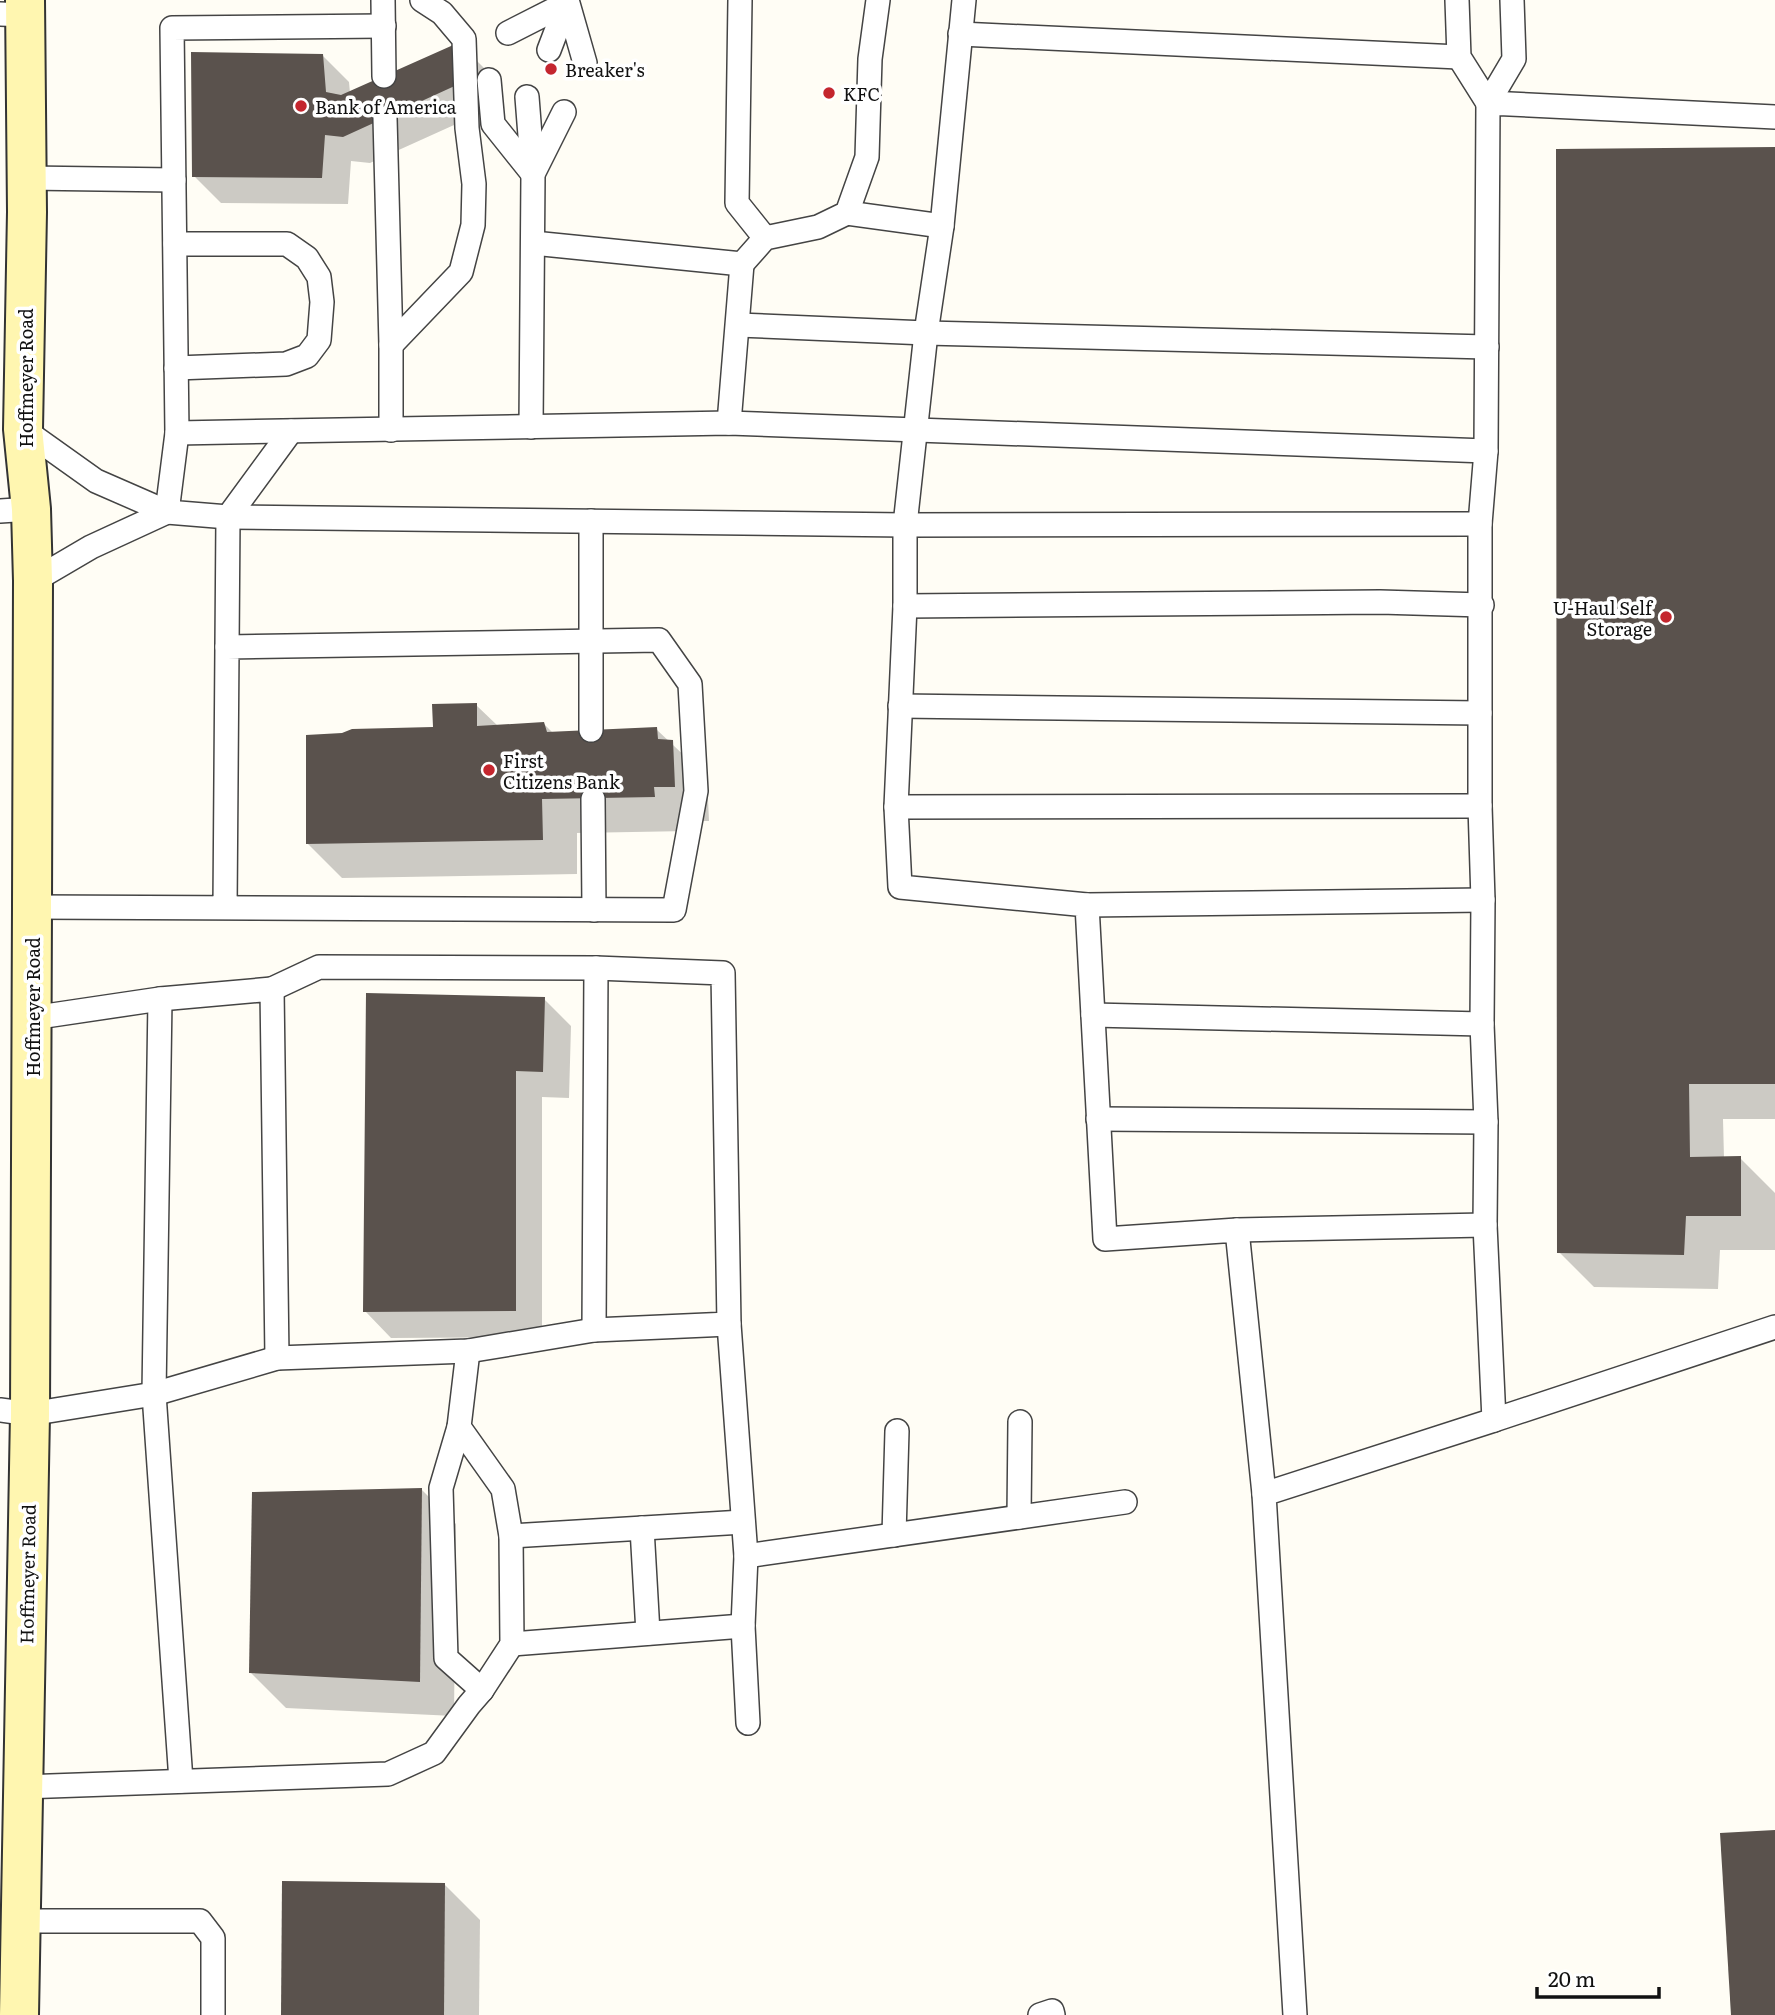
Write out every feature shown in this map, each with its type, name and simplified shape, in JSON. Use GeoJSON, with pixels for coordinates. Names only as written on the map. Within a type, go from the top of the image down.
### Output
{"type":"FeatureCollection","features":[{"type":"Feature","properties":{"kind":"main road","name":"Hoffmeyer Road"},"geometry":{"type":"LineString","coordinates":[[17,10],[27,178],[23,429],[15,510],[33,581],[32,1018],[15,1412],[14,1802],[19,1921],[19,2015]]}},
{"type":"Feature","properties":{"kind":"lane"},"geometry":{"type":"LineString","coordinates":[[383,0],[384,76]]}},
{"type":"Feature","properties":{"kind":"lane"},"geometry":{"type":"LineString","coordinates":[[391,345],[461,272],[473,225],[474,184],[467,128],[464,39],[442,13],[422,0]]}},
{"type":"Feature","properties":{"kind":"lane"},"geometry":{"type":"LineString","coordinates":[[740,0],[737,203],[765,237]]}},
{"type":"Feature","properties":{"kind":"lane"},"geometry":{"type":"LineString","coordinates":[[847,213],[867,157],[870,58],[878,0]]}},
{"type":"Feature","properties":{"kind":"lane"},"geometry":{"type":"LineString","coordinates":[[964,0],[942,226],[926,333],[905,525],[905,606],[896,807],[900,887],[1087,905],[1483,900]]}},
{"type":"Feature","properties":{"kind":"lane"},"geometry":{"type":"LineString","coordinates":[[1457,0],[1459,57],[1488,103]]}},
{"type":"Feature","properties":{"kind":"lane"},"geometry":{"type":"LineString","coordinates":[[1493,1419],[1485,1225],[1486,1122],[1482,1024],[1480,524],[1486,450],[1488,103],[1514,59],[1512,0]]}},
{"type":"Feature","properties":{"kind":"lane"},"geometry":{"type":"LineString","coordinates":[[508,33],[567,1]]}},
{"type":"Feature","properties":{"kind":"lane"},"geometry":{"type":"LineString","coordinates":[[549,50],[567,1]]}},
{"type":"Feature","properties":{"kind":"lane"},"geometry":{"type":"LineString","coordinates":[[567,1],[584,64]]}},
{"type":"Feature","properties":{"kind":"lane"},"geometry":{"type":"LineString","coordinates":[[167,512],[177,433],[172,28],[384,26]]}},
{"type":"Feature","properties":{"kind":"lane"},"geometry":{"type":"LineString","coordinates":[[960,34],[1459,57]]}},
{"type":"Feature","properties":{"kind":"lane"},"geometry":{"type":"LineString","coordinates":[[489,80],[493,124],[533,174]]}},
{"type":"Feature","properties":{"kind":"lane"},"geometry":{"type":"LineString","coordinates":[[527,97],[533,174],[531,427]]}},
{"type":"Feature","properties":{"kind":"lane"},"geometry":{"type":"LineString","coordinates":[[1488,103],[1775,117]]}},
{"type":"Feature","properties":{"kind":"lane"},"geometry":{"type":"LineString","coordinates":[[533,174],[564,112]]}},
{"type":"Feature","properties":{"kind":"lane"},"geometry":{"type":"LineString","coordinates":[[385,118],[391,345],[390,430]]}},
{"type":"Feature","properties":{"kind":"lane"},"geometry":{"type":"LineString","coordinates":[[27,178],[174,180]]}},
{"type":"Feature","properties":{"kind":"lane"},"geometry":{"type":"LineString","coordinates":[[729,423],[742,264],[765,237],[818,227],[847,213],[942,226]]}},
{"type":"Feature","properties":{"kind":"lane"},"geometry":{"type":"LineString","coordinates":[[533,243],[742,264]]}},
{"type":"Feature","properties":{"kind":"lane"},"geometry":{"type":"LineString","coordinates":[[175,244],[288,244],[307,258],[319,277],[322,302],[319,340],[307,356],[286,364],[176,368]]}},
{"type":"Feature","properties":{"kind":"lane"},"geometry":{"type":"LineString","coordinates":[[737,326],[1487,347]]}},
{"type":"Feature","properties":{"kind":"lane"},"geometry":{"type":"LineString","coordinates":[[177,433],[729,423],[1486,450]]}},
{"type":"Feature","properties":{"kind":"lane"},"geometry":{"type":"LineString","coordinates":[[23,429],[96,481],[167,512],[228,517],[905,525],[1480,524]]}},
{"type":"Feature","properties":{"kind":"lane"},"geometry":{"type":"LineString","coordinates":[[225,908],[228,517],[291,431]]}},
{"type":"Feature","properties":{"kind":"lane"},"geometry":{"type":"LineString","coordinates":[[33,581],[91,547],[167,512]]}},
{"type":"Feature","properties":{"kind":"lane"},"geometry":{"type":"LineString","coordinates":[[590,521],[591,730]]}},
{"type":"Feature","properties":{"kind":"lane"},"geometry":{"type":"LineString","coordinates":[[905,606],[1380,602],[1482,605]]}},
{"type":"Feature","properties":{"kind":"lane"},"geometry":{"type":"LineString","coordinates":[[32,907],[674,910],[696,791],[690,684],[659,640],[227,647]]}},
{"type":"Feature","properties":{"kind":"lane"},"geometry":{"type":"LineString","coordinates":[[900,706],[1480,713]]}},
{"type":"Feature","properties":{"kind":"lane"},"geometry":{"type":"LineString","coordinates":[[593,799],[594,910]]}},
{"type":"Feature","properties":{"kind":"lane"},"geometry":{"type":"LineString","coordinates":[[896,807],[1480,806]]}},
{"type":"Feature","properties":{"kind":"lane"},"geometry":{"type":"LineString","coordinates":[[1087,905],[1105,1239],[1237,1230],[1485,1225]]}},
{"type":"Feature","properties":{"kind":"lane"},"geometry":{"type":"LineString","coordinates":[[32,1018],[160,999],[272,989],[319,967],[596,968],[723,973],[729,1324],[746,1556],[743,1626],[748,1723]]}},
{"type":"Feature","properties":{"kind":"lane"},"geometry":{"type":"LineString","coordinates":[[594,1330],[596,968]]}},
{"type":"Feature","properties":{"kind":"lane"},"geometry":{"type":"LineString","coordinates":[[272,989],[276,1359]]}},
{"type":"Feature","properties":{"kind":"lane"},"geometry":{"type":"LineString","coordinates":[[160,999],[154,1394],[181,1781]]}},
{"type":"Feature","properties":{"kind":"lane"},"geometry":{"type":"LineString","coordinates":[[1093,1015],[1482,1024]]}},
{"type":"Feature","properties":{"kind":"lane"},"geometry":{"type":"LineString","coordinates":[[1098,1119],[1486,1122]]}},
{"type":"Feature","properties":{"kind":"lane"},"geometry":{"type":"LineString","coordinates":[[1237,1230],[1264,1494],[1295,2015]]}},
{"type":"Feature","properties":{"kind":"lane"},"geometry":{"type":"LineString","coordinates":[[15,1412],[154,1394],[276,1359],[468,1351],[594,1330],[729,1324]]}},
{"type":"Feature","properties":{"kind":"lane"},"geometry":{"type":"LineString","coordinates":[[1264,1494],[1775,1327]]}},
{"type":"Feature","properties":{"kind":"lane"},"geometry":{"type":"LineString","coordinates":[[468,1351],[459,1427],[441,1488],[446,1658],[482,1690]]}},
{"type":"Feature","properties":{"kind":"lane"},"geometry":{"type":"LineString","coordinates":[[1019,1517],[1020,1422]]}},
{"type":"Feature","properties":{"kind":"lane"},"geometry":{"type":"LineString","coordinates":[[14,1802],[181,1781],[388,1774],[434,1753],[482,1690],[512,1644],[511,1536],[503,1489],[459,1427]]}},
{"type":"Feature","properties":{"kind":"lane"},"geometry":{"type":"LineString","coordinates":[[894,1535],[897,1431]]}},
{"type":"Feature","properties":{"kind":"lane"},"geometry":{"type":"LineString","coordinates":[[746,1556],[1125,1502]]}},
{"type":"Feature","properties":{"kind":"lane"},"geometry":{"type":"LineString","coordinates":[[511,1536],[743,1522]]}},
{"type":"Feature","properties":{"kind":"lane"},"geometry":{"type":"LineString","coordinates":[[642,1528],[648,1633]]}},
{"type":"Feature","properties":{"kind":"lane"},"geometry":{"type":"LineString","coordinates":[[512,1644],[743,1626]]}},
{"type":"Feature","properties":{"kind":"lane"},"geometry":{"type":"LineString","coordinates":[[19,1921],[200,1921],[212,1938],[213,2015]]}},
{"type":"Feature","properties":{"kind":"lane"},"geometry":{"type":"LineString","coordinates":[[1040,2015],[1052,2011],[1054,2015]]}},
{"type":"Feature","properties":{"kind":"building","name":"Bank of America"},"geometry":{"type":"Polygon","coordinates":[[[460,42],[459,84],[343,137],[325,135],[322,178],[192,177],[191,52],[323,54],[326,92],[341,95],[460,42]]]}},
{"type":"Feature","properties":{"kind":"building","name":"U-Haul Self Storage"},"geometry":{"type":"Polygon","coordinates":[[[1775,147],[1775,1084],[1689,1084],[1690,1157],[1741,1156],[1741,1216],[1686,1216],[1684,1255],[1557,1253],[1556,149],[1775,147]]]}},
{"type":"Feature","properties":{"kind":"building","name":"First Citizens Bank"},"geometry":{"type":"Polygon","coordinates":[[[477,703],[477,726],[544,722],[547,732],[657,727],[658,739],[673,740],[675,787],[654,787],[655,797],[542,799],[543,840],[306,844],[306,735],[342,733],[352,729],[433,727],[432,704],[477,703]]]}},
{"type":"Feature","properties":{"kind":"building"},"geometry":{"type":"Polygon","coordinates":[[[366,993],[545,997],[543,1072],[516,1071],[516,1311],[363,1312],[366,993]]]}},
{"type":"Feature","properties":{"kind":"building"},"geometry":{"type":"Polygon","coordinates":[[[422,1488],[420,1682],[249,1673],[252,1492],[422,1488]]]}},
{"type":"Feature","properties":{"kind":"building"},"geometry":{"type":"Polygon","coordinates":[[[1775,1830],[1775,2015],[1731,2015],[1720,1833],[1775,1830]]]}},
{"type":"Feature","properties":{"kind":"building"},"geometry":{"type":"Polygon","coordinates":[[[282,1881],[445,1883],[444,2015],[281,2015],[282,1881]]]}},
{"type":"Feature","properties":{"kind":"place","name":"Breaker's"},"geometry":{"type":"Point","coordinates":[551,69]}},
{"type":"Feature","properties":{"kind":"place","name":"KFC"},"geometry":{"type":"Point","coordinates":[829,93]}},
{"type":"Feature","properties":{"kind":"place","name":"Bank of America"},"geometry":{"type":"Point","coordinates":[301,106]}},
{"type":"Feature","properties":{"kind":"place","name":"U-Haul Self Storage"},"geometry":{"type":"Point","coordinates":[1666,617]}},
{"type":"Feature","properties":{"kind":"place","name":"First Citizens Bank"},"geometry":{"type":"Point","coordinates":[489,770]}}]}
